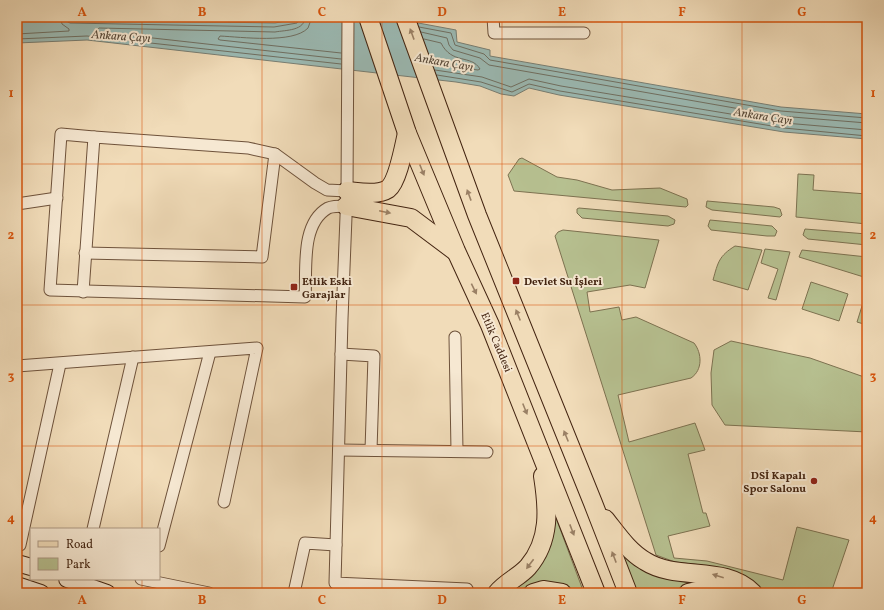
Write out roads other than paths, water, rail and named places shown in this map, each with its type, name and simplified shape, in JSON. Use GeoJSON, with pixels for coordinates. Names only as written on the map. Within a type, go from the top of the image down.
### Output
{"type":"FeatureCollection","features":[{"type":"Feature","properties":{"kind":"main road","name":"Etlik Caddesi"},"geometry":{"type":"LineString","coordinates":[[368,17],[407,133],[456,251],[490,325],[539,445],[596,593]]}},
{"type":"Feature","properties":{"kind":"main road"},"geometry":{"type":"LineString","coordinates":[[405,17],[477,215],[628,593]]}},
{"type":"Feature","properties":{"kind":"main road"},"geometry":{"type":"LineString","coordinates":[[347,198],[388,189],[396,175],[407,133]]}},
{"type":"Feature","properties":{"kind":"main road"},"geometry":{"type":"LineString","coordinates":[[347,198],[411,218],[456,251]]}},
{"type":"Feature","properties":{"kind":"main road"},"geometry":{"type":"LineString","coordinates":[[497,593],[527,568],[539,551],[546,531],[548,507],[539,445]]}},
{"type":"Feature","properties":{"kind":"main road"},"geometry":{"type":"LineString","coordinates":[[593,503],[632,551],[646,562],[673,572],[712,574],[733,581],[749,589],[753,593]]}},
{"type":"Feature","properties":{"kind":"main road"},"geometry":{"type":"LineString","coordinates":[[17,563],[30,568]]}},
{"type":"Feature","properties":{"kind":"main road"},"geometry":{"type":"LineString","coordinates":[[70,580],[107,593]]}},
{"type":"Feature","properties":{"kind":"main road"},"geometry":{"type":"LineString","coordinates":[[17,585],[41,593]]}},
{"type":"Feature","properties":{"kind":"main road"},"geometry":{"type":"LineString","coordinates":[[688,593],[710,588],[728,593]]}},
{"type":"Feature","properties":{"kind":"main road"},"geometry":{"type":"LineString","coordinates":[[533,593],[543,590],[562,593]]}},
{"type":"Feature","properties":{"kind":"street"},"geometry":{"type":"LineString","coordinates":[[348,17],[347,198],[335,583],[467,589]]}},
{"type":"Feature","properties":{"kind":"street"},"geometry":{"type":"LineString","coordinates":[[493,17],[494,33],[584,33]]}},
{"type":"Feature","properties":{"kind":"street"},"geometry":{"type":"LineString","coordinates":[[61,134],[248,148],[275,154],[315,183],[327,190],[347,198],[329,208],[316,218],[308,239],[306,297],[50,290],[61,134]]}},
{"type":"Feature","properties":{"kind":"street"},"geometry":{"type":"LineString","coordinates":[[83,292],[94,137]]}},
{"type":"Feature","properties":{"kind":"street"},"geometry":{"type":"LineString","coordinates":[[85,253],[262,257],[275,154]]}},
{"type":"Feature","properties":{"kind":"street"},"geometry":{"type":"LineString","coordinates":[[17,204],[57,198]]}},
{"type":"Feature","properties":{"kind":"street"},"geometry":{"type":"LineString","coordinates":[[455,337],[457,451]]}},
{"type":"Feature","properties":{"kind":"street"},"geometry":{"type":"LineString","coordinates":[[17,366],[60,364],[257,348],[224,502]]}},
{"type":"Feature","properties":{"kind":"street"},"geometry":{"type":"LineString","coordinates":[[160,542],[210,352]]}},
{"type":"Feature","properties":{"kind":"street"},"geometry":{"type":"LineString","coordinates":[[341,354],[374,356],[371,450]]}},
{"type":"Feature","properties":{"kind":"street"},"geometry":{"type":"LineString","coordinates":[[93,528],[133,357]]}},
{"type":"Feature","properties":{"kind":"street"},"geometry":{"type":"LineString","coordinates":[[30,548],[18,545],[60,364]]}},
{"type":"Feature","properties":{"kind":"street"},"geometry":{"type":"LineString","coordinates":[[339,450],[487,452]]}},
{"type":"Feature","properties":{"kind":"street"},"geometry":{"type":"LineString","coordinates":[[294,593],[305,543],[336,545]]}},
{"type":"Feature","properties":{"kind":"street"},"geometry":{"type":"LineString","coordinates":[[147,580],[209,593]]}},
{"type":"Feature","properties":{"kind":"water","name":"Ankara Çayı"},"geometry":{"type":"Polygon","coordinates":[[[307,17],[386,17],[456,30],[457,42],[490,50],[490,56],[781,107],[867,114],[867,139],[784,132],[559,95],[529,88],[514,96],[501,94],[480,86],[456,82],[87,40],[17,43],[17,20],[25,19],[275,23],[307,17]]]}},
{"type":"Feature","properties":{"kind":"place","name":"Devlet Su İşleri"},"geometry":{"type":"Point","coordinates":[516,281]}},
{"type":"Feature","properties":{"kind":"place","name":"Etlik Eski Garajlar"},"geometry":{"type":"Point","coordinates":[294,287]}},
{"type":"Feature","properties":{"kind":"place","name":"DSİ Kapalı Spor Salonu"},"geometry":{"type":"Point","coordinates":[814,481]}}]}
